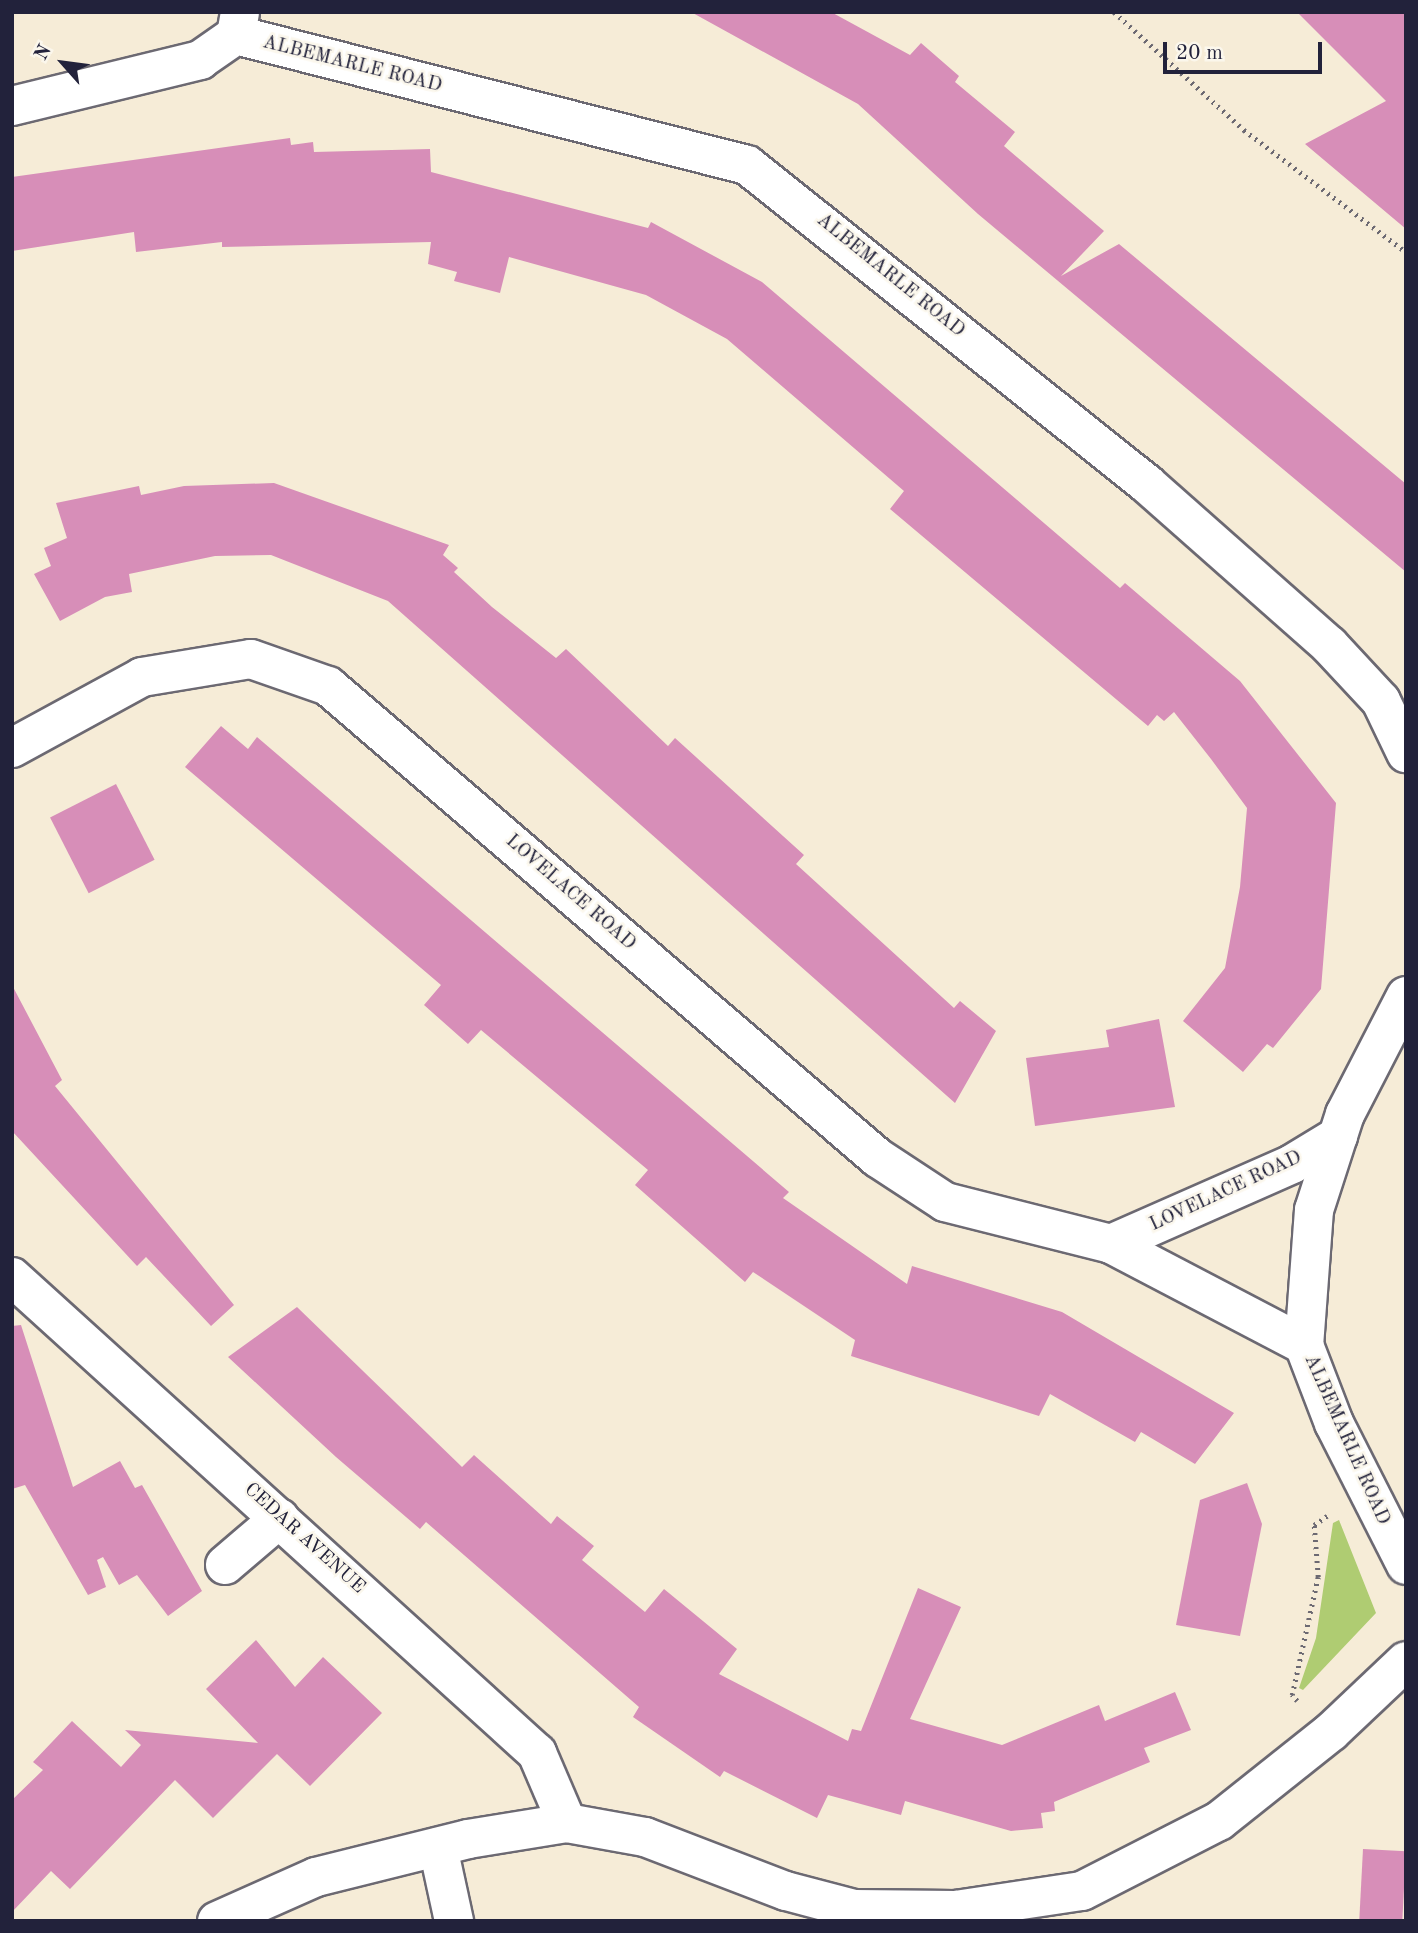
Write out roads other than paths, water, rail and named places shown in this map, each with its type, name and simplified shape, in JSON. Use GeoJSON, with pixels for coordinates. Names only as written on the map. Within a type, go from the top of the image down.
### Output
{"type":"FeatureCollection","features":[{"type":"Feature","properties":{"kind":"street"},"geometry":{"type":"LineString","coordinates":[[12,106],[200,60],[238,24]]}},
{"type":"Feature","properties":{"kind":"street","name":"ALBEMARLE ROAD"},"geometry":{"type":"LineString","coordinates":[[238,24],[747,165],[1147,484],[1329,645],[1381,701],[1406,753]]}},
{"type":"Feature","properties":{"kind":"street","name":"LOVELACE ROAD"},"geometry":{"type":"LineString","coordinates":[[12,748],[142,677],[251,659],[328,686],[878,1158],[945,1202],[1111,1244],[1304,1345]]}},
{"type":"Feature","properties":{"kind":"street","name":"ALBEMARLE ROAD"},"geometry":{"type":"LineString","coordinates":[[1406,996],[1338,1136],[1314,1210],[1304,1345],[1367,1490],[1406,1565]]}},
{"type":"Feature","properties":{"kind":"street","name":"LOVELACE ROAD"},"geometry":{"type":"LineString","coordinates":[[1111,1244],[1292,1164],[1338,1136]]}},
{"type":"Feature","properties":{"kind":"street","name":"CEDAR AVENUE"},"geometry":{"type":"LineString","coordinates":[[12,1277],[537,1753],[567,1823]]}},
{"type":"Feature","properties":{"kind":"street"},"geometry":{"type":"LineString","coordinates":[[225,1565],[280,1518]]}},
{"type":"Feature","properties":{"kind":"street"},"geometry":{"type":"LineString","coordinates":[[217,1921],[316,1877],[438,1847],[567,1823],[645,1837],[786,1891],[853,1909],[954,1910],[1082,1891],[1149,1861],[1219,1821],[1331,1732],[1406,1661]]}},
{"type":"Feature","properties":{"kind":"street"},"geometry":{"type":"LineString","coordinates":[[438,1847],[454,1921]]}}]}
